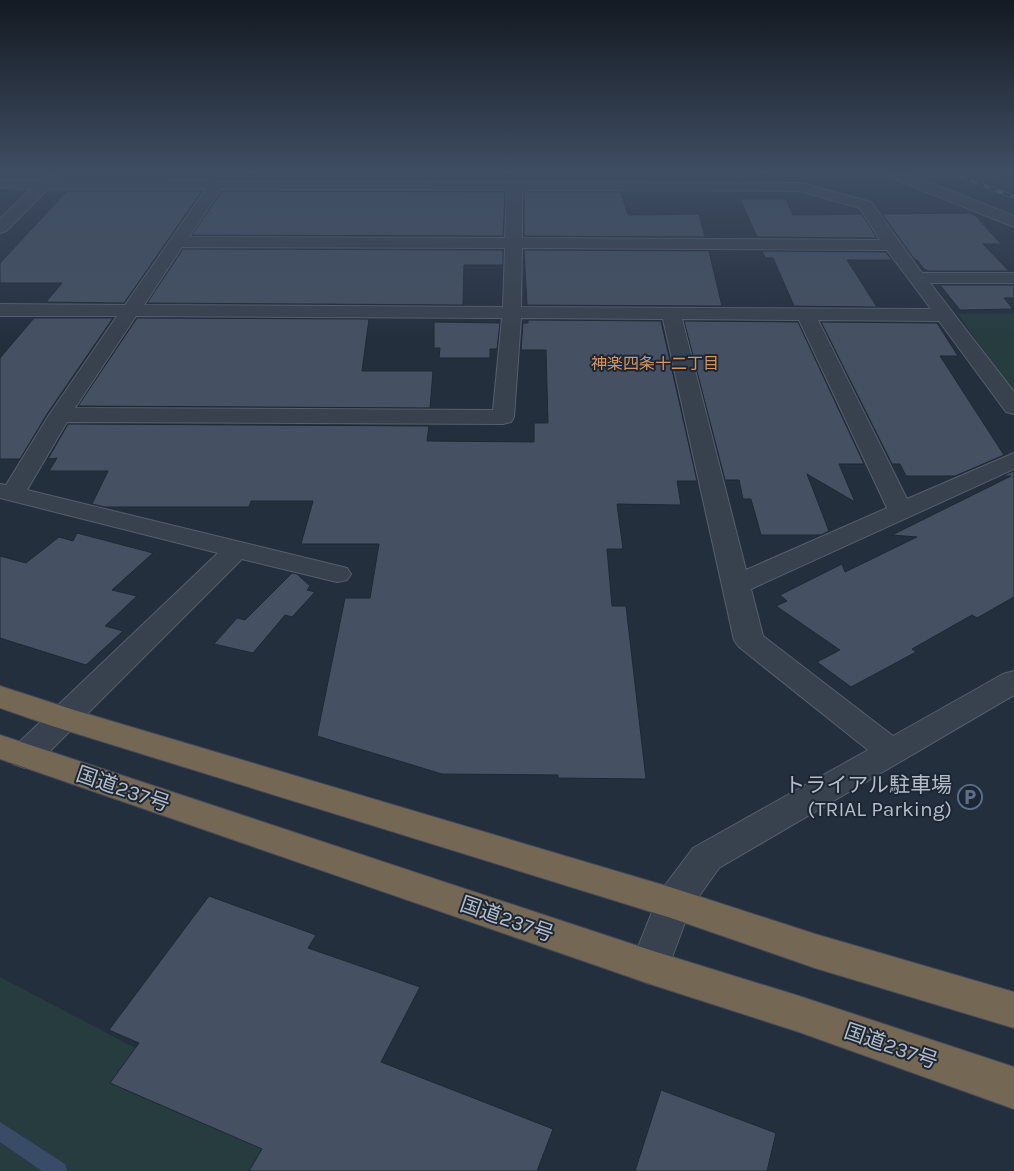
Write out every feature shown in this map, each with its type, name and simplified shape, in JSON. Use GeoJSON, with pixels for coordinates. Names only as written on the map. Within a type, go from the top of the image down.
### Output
{"type":"FeatureCollection","features":[{"type":"Feature","properties":{"kind":"highway"},"geometry":{"type":"LineString","coordinates":[[0,696],[63,718],[673,903],[815,951],[1014,1010]]}},
{"type":"Feature","properties":{"kind":"highway","name":"国道237号"},"geometry":{"type":"LineString","coordinates":[[13,752],[650,967],[799,1014],[1014,1088]]}},
{"type":"Feature","properties":{"kind":"street"},"geometry":{"type":"LineString","coordinates":[[188,228],[6,492],[337,574]]}},
{"type":"Feature","properties":{"kind":"street"},"geometry":{"type":"LineString","coordinates":[[60,415],[504,417],[512,312],[514,228]]}},
{"type":"Feature","properties":{"kind":"street"},"geometry":{"type":"LineString","coordinates":[[881,228],[1014,407]]}},
{"type":"Feature","properties":{"kind":"street"},"geometry":{"type":"LineString","coordinates":[[178,242],[892,245]]}},
{"type":"Feature","properties":{"kind":"street"},"geometry":{"type":"LineString","coordinates":[[918,278],[1014,278]]}},
{"type":"Feature","properties":{"kind":"street"},"geometry":{"type":"LineString","coordinates":[[0,310],[944,315]]}},
{"type":"Feature","properties":{"kind":"street"},"geometry":{"type":"LineString","coordinates":[[670,313],[749,640],[891,751]]}},
{"type":"Feature","properties":{"kind":"street"},"geometry":{"type":"LineString","coordinates":[[806,314],[901,512]]}},
{"type":"Feature","properties":{"kind":"street"},"geometry":{"type":"LineString","coordinates":[[736,585],[1014,460]]}},
{"type":"Feature","properties":{"kind":"street"},"geometry":{"type":"LineString","coordinates":[[13,752],[63,718],[101,683],[236,549]]}},
{"type":"Feature","properties":{"kind":"street"},"geometry":{"type":"LineString","coordinates":[[650,967],[673,903],[706,858],[1014,681]]}},
{"type":"Feature","properties":{"kind":"green space"},"geometry":{"type":"Polygon","coordinates":[[[958,314],[1014,314],[1014,395],[958,314]]]}},
{"type":"Feature","properties":{"kind":"green space"},"geometry":{"type":"Polygon","coordinates":[[[0,977],[259,1113],[333,1171],[0,1171],[0,977]]]}},
{"type":"Feature","properties":{"kind":"building"},"geometry":{"type":"Polygon","coordinates":[[[33,228],[176,228],[124,303],[46,302],[62,283],[0,283],[0,263],[33,228]]]}},
{"type":"Feature","properties":{"kind":"building"},"geometry":{"type":"Polygon","coordinates":[[[197,228],[503,228],[503,236],[192,235],[197,228]]]}},
{"type":"Feature","properties":{"kind":"building"},"geometry":{"type":"Polygon","coordinates":[[[524,228],[703,228],[705,237],[524,236],[524,228]]]}},
{"type":"Feature","properties":{"kind":"building"},"geometry":{"type":"Polygon","coordinates":[[[753,228],[871,228],[877,238],[757,237],[753,228]]]}},
{"type":"Feature","properties":{"kind":"building"},"geometry":{"type":"Polygon","coordinates":[[[892,228],[986,228],[1001,244],[983,244],[1009,271],[929,271],[924,269],[915,260],[892,228]]]}},
{"type":"Feature","properties":{"kind":"building"},"geometry":{"type":"Polygon","coordinates":[[[183,249],[503,250],[503,265],[464,265],[463,305],[147,303],[183,249]]]}},
{"type":"Feature","properties":{"kind":"building"},"geometry":{"type":"Polygon","coordinates":[[[524,250],[709,251],[722,306],[527,305],[524,250]]]}},
{"type":"Feature","properties":{"kind":"building"},"geometry":{"type":"Polygon","coordinates":[[[762,251],[886,252],[892,260],[847,260],[877,307],[794,306],[773,258],[765,258],[762,251]]]}},
{"type":"Feature","properties":{"kind":"building"},"geometry":{"type":"Polygon","coordinates":[[[940,285],[1014,285],[1014,298],[1004,298],[1013,309],[960,310],[940,285]]]}},
{"type":"Feature","properties":{"kind":"building"},"geometry":{"type":"Polygon","coordinates":[[[34,318],[113,318],[47,414],[20,459],[0,459],[0,358],[34,318]]]}},
{"type":"Feature","properties":{"kind":"building"},"geometry":{"type":"Polygon","coordinates":[[[137,318],[369,319],[362,371],[433,371],[430,408],[78,406],[137,318]]]}},
{"type":"Feature","properties":{"kind":"building"},"geometry":{"type":"Polygon","coordinates":[[[528,320],[661,321],[697,481],[677,481],[681,505],[617,504],[623,549],[607,549],[612,606],[626,606],[646,779],[558,778],[558,775],[442,774],[317,736],[345,598],[370,598],[379,544],[301,544],[313,501],[251,501],[249,507],[105,507],[92,504],[108,471],[49,471],[57,458],[48,459],[68,424],[429,426],[427,441],[534,442],[534,423],[548,423],[546,350],[521,350],[523,323],[528,323],[528,320]]]}},
{"type":"Feature","properties":{"kind":"building"},"geometry":{"type":"Polygon","coordinates":[[[684,321],[798,322],[864,464],[839,464],[855,502],[807,474],[829,531],[821,535],[761,535],[751,499],[743,499],[739,480],[725,480],[684,321]]]}},
{"type":"Feature","properties":{"kind":"building"},"geometry":{"type":"Polygon","coordinates":[[[434,322],[500,323],[497,349],[490,349],[490,358],[439,358],[440,348],[434,348],[434,322]]]}},
{"type":"Feature","properties":{"kind":"building"},"geometry":{"type":"Polygon","coordinates":[[[821,322],[937,323],[958,356],[940,356],[1004,455],[955,476],[906,476],[900,464],[892,464],[821,322]]]}},
{"type":"Feature","properties":{"kind":"building"},"geometry":{"type":"Polygon","coordinates":[[[1014,471],[1014,597],[977,618],[972,615],[912,649],[916,652],[851,687],[817,662],[840,650],[776,606],[787,601],[780,595],[842,564],[845,572],[917,537],[892,535],[1011,476],[1002,476],[1014,471]]]}},
{"type":"Feature","properties":{"kind":"building"},"geometry":{"type":"Polygon","coordinates":[[[77,533],[153,553],[112,590],[137,596],[105,626],[123,631],[86,665],[0,638],[0,556],[26,563],[59,537],[73,541],[77,533]]]}},
{"type":"Feature","properties":{"kind":"building"},"geometry":{"type":"Polygon","coordinates":[[[292,573],[297,574],[310,586],[307,590],[315,592],[292,617],[285,615],[253,653],[214,644],[237,618],[245,620],[292,573]]]}},
{"type":"Feature","properties":{"kind":"building"},"geometry":{"type":"Polygon","coordinates":[[[209,896],[316,935],[308,948],[420,987],[381,1062],[553,1129],[537,1171],[249,1171],[262,1149],[110,1083],[139,1043],[109,1030],[209,896]]]}},
{"type":"Feature","properties":{"kind":"building"},"geometry":{"type":"Polygon","coordinates":[[[661,1090],[776,1133],[767,1171],[635,1171],[661,1090]]]}},
{"type":"Feature","properties":{"kind":"waterway"},"geometry":{"type":"LineString","coordinates":[[0,1131],[58,1171]]}},
{"type":"Feature","properties":{"kind":"place","name":"トライアル駐車場 (TRIAL Parking)"},"geometry":{"type":"Point","coordinates":[970,797]}},
{"type":"Feature","properties":{"kind":"district","name":"神楽四条十二丁目"},"geometry":{"type":"Point","coordinates":[655,363]}}]}
